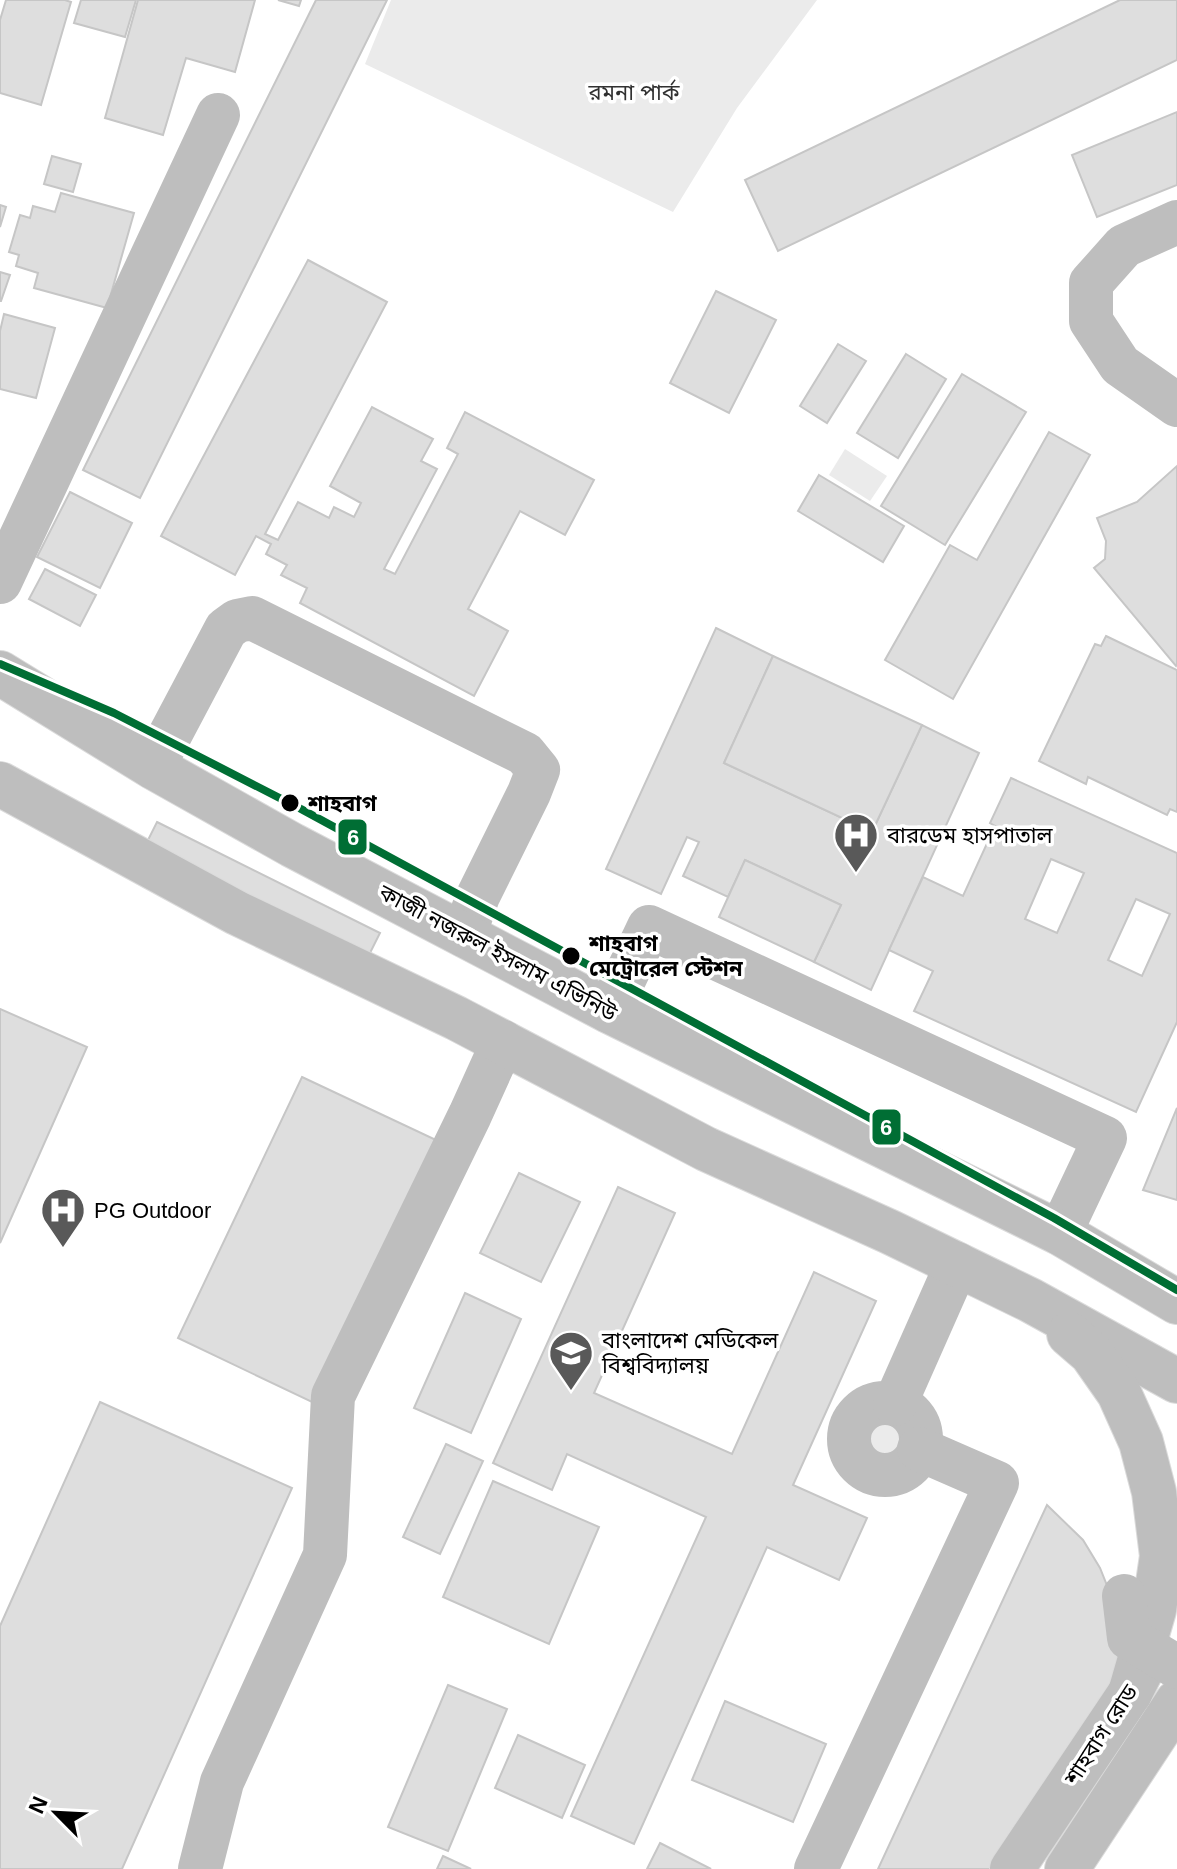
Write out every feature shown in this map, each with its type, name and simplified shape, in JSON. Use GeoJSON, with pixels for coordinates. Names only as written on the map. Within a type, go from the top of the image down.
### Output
{"type":"FeatureCollection","features":[{"type":"Feature","properties":{"kind":"main road"},"geometry":{"type":"LineString","coordinates":[[0,582],[218,115]]}},
{"type":"Feature","properties":{"kind":"main road"},"geometry":{"type":"LineString","coordinates":[[1177,222],[1124,246],[1091,283],[1091,321],[1120,365],[1177,405]]}},
{"type":"Feature","properties":{"kind":"main road"},"geometry":{"type":"LineString","coordinates":[[153,767],[226,629],[237,621],[252,618],[525,754],[538,770],[478,896],[464,935]]}},
{"type":"Feature","properties":{"kind":"main road","name":"কাজী নজরুল ইসলাম এভিনিউ"},"geometry":{"type":"LineString","coordinates":[[0,673],[153,767],[292,845],[609,1011],[1060,1233],[1177,1302]]}},
{"type":"Feature","properties":{"kind":"main road"},"geometry":{"type":"LineString","coordinates":[[0,784],[237,913],[503,1042],[706,1149],[876,1225],[1030,1300],[1177,1381]]}},
{"type":"Feature","properties":{"kind":"main road"},"geometry":{"type":"LineString","coordinates":[[609,1011],[649,927],[1105,1138],[1060,1233],[1129,1259],[1177,1263]]}},
{"type":"Feature","properties":{"kind":"main road"},"geometry":{"type":"LineString","coordinates":[[200,1869],[222,1782],[325,1555],[333,1396],[503,1042]]}},
{"type":"Feature","properties":{"kind":"main road"},"geometry":{"type":"LineString","coordinates":[[895,1404],[957,1264]]}},
{"type":"Feature","properties":{"kind":"main road"},"geometry":{"type":"LineString","coordinates":[[1030,1300],[1091,1353],[1119,1393],[1141,1442],[1154,1492],[1162,1556],[1154,1610],[1130,1693]]}},
{"type":"Feature","properties":{"kind":"main road"},"geometry":{"type":"LineString","coordinates":[[884,1402],[895,1404],[905,1408],[919,1427],[919,1449],[906,1468],[885,1475],[872,1473],[854,1457],[849,1446],[849,1433],[853,1422],[871,1405],[884,1402]]}},
{"type":"Feature","properties":{"kind":"main road"},"geometry":{"type":"LineString","coordinates":[[816,1869],[997,1483],[919,1449]]}},
{"type":"Feature","properties":{"kind":"main road","name":"শাহবাগ রোড"},"geometry":{"type":"LineString","coordinates":[[1012,1869],[1130,1693],[1177,1594]]}},
{"type":"Feature","properties":{"kind":"main road"},"geometry":{"type":"LineString","coordinates":[[1124,1596],[1129,1638],[1177,1667]]}},
{"type":"Feature","properties":{"kind":"main road","name":"শাহবাগ রোড"},"geometry":{"type":"LineString","coordinates":[[1067,1869],[1177,1702]]}},
{"type":"Feature","properties":{"kind":"green space","name":"রমনা পার্ক"},"geometry":{"type":"Polygon","coordinates":[[[391,0],[817,0],[737,108],[673,212],[365,64],[391,0]]]}},
{"type":"Feature","properties":{"kind":"green space"},"geometry":{"type":"Polygon","coordinates":[[[845,449],[887,476],[870,501],[829,475],[845,449]]]}},
{"type":"Feature","properties":{"kind":"green space"},"geometry":{"type":"Polygon","coordinates":[[[883,1418],[897,1424],[903,1438],[897,1452],[883,1458],[869,1452],[863,1438],[869,1424],[883,1418]]]}},
{"type":"Feature","properties":{"kind":"building"},"geometry":{"type":"Polygon","coordinates":[[[6,0],[71,2],[41,105],[0,93],[0,20],[6,0]]]}},
{"type":"Feature","properties":{"kind":"building"},"geometry":{"type":"Polygon","coordinates":[[[81,0],[136,0],[125,37],[74,23],[81,0]]]}},
{"type":"Feature","properties":{"kind":"building"},"geometry":{"type":"Polygon","coordinates":[[[138,0],[255,0],[235,72],[186,58],[163,135],[105,118],[138,0]]]}},
{"type":"Feature","properties":{"kind":"building"},"geometry":{"type":"Polygon","coordinates":[[[278,0],[301,0],[299,6],[278,0]]]}},
{"type":"Feature","properties":{"kind":"building"},"geometry":{"type":"Polygon","coordinates":[[[316,0],[387,0],[140,498],[83,470],[316,0]]]}},
{"type":"Feature","properties":{"kind":"building"},"geometry":{"type":"Polygon","coordinates":[[[1120,0],[1177,0],[1177,60],[778,251],[745,180],[1120,0]]]}},
{"type":"Feature","properties":{"kind":"building"},"geometry":{"type":"Polygon","coordinates":[[[1177,112],[1177,185],[1097,217],[1072,155],[1177,112]]]}},
{"type":"Feature","properties":{"kind":"building"},"geometry":{"type":"Polygon","coordinates":[[[52,156],[81,164],[73,192],[44,184],[52,156]]]}},
{"type":"Feature","properties":{"kind":"building"},"geometry":{"type":"Polygon","coordinates":[[[61,193],[134,213],[107,308],[34,288],[38,273],[16,266],[19,255],[9,252],[20,215],[30,218],[33,206],[55,212],[61,193]]]}},
{"type":"Feature","properties":{"kind":"building"},"geometry":{"type":"Polygon","coordinates":[[[0,205],[6,207],[0,227],[0,205]]]}},
{"type":"Feature","properties":{"kind":"building"},"geometry":{"type":"Polygon","coordinates":[[[308,260],[387,302],[265,534],[278,540],[298,502],[329,518],[334,507],[354,517],[361,503],[330,486],[372,407],[433,439],[421,461],[437,469],[384,569],[395,574],[458,454],[447,448],[465,412],[594,480],[565,535],[520,511],[468,609],[508,631],[474,696],[300,603],[307,588],[281,575],[287,565],[266,554],[271,544],[256,536],[235,575],[161,536],[308,260]]]}},
{"type":"Feature","properties":{"kind":"building"},"geometry":{"type":"Polygon","coordinates":[[[0,272],[10,275],[1,301],[0,301],[0,272]]]}},
{"type":"Feature","properties":{"kind":"building"},"geometry":{"type":"Polygon","coordinates":[[[716,291],[776,320],[729,413],[670,383],[716,291]]]}},
{"type":"Feature","properties":{"kind":"building"},"geometry":{"type":"Polygon","coordinates":[[[4,314],[55,328],[36,398],[0,389],[0,331],[4,314]]]}},
{"type":"Feature","properties":{"kind":"building"},"geometry":{"type":"Polygon","coordinates":[[[838,344],[866,361],[827,423],[800,406],[838,344]]]}},
{"type":"Feature","properties":{"kind":"building"},"geometry":{"type":"Polygon","coordinates":[[[906,354],[946,379],[898,458],[857,433],[906,354]]]}},
{"type":"Feature","properties":{"kind":"building"},"geometry":{"type":"Polygon","coordinates":[[[962,374],[1026,412],[945,545],[881,506],[962,374]]]}},
{"type":"Feature","properties":{"kind":"building"},"geometry":{"type":"Polygon","coordinates":[[[1049,432],[1090,455],[953,699],[885,660],[950,545],[977,560],[1049,432]]]}},
{"type":"Feature","properties":{"kind":"building"},"geometry":{"type":"Polygon","coordinates":[[[1177,466],[1176,666],[1094,568],[1105,559],[1106,541],[1097,518],[1137,502],[1177,466]]]}},
{"type":"Feature","properties":{"kind":"building"},"geometry":{"type":"Polygon","coordinates":[[[819,475],[904,526],[883,562],[798,511],[819,475]]]}},
{"type":"Feature","properties":{"kind":"building"},"geometry":{"type":"Polygon","coordinates":[[[70,492],[132,523],[100,588],[37,557],[70,492]]]}},
{"type":"Feature","properties":{"kind":"building"},"geometry":{"type":"Polygon","coordinates":[[[45,569],[96,595],[80,626],[29,599],[45,569]]]}},
{"type":"Feature","properties":{"kind":"building"},"geometry":{"type":"Polygon","coordinates":[[[716,628],[773,656],[724,763],[872,832],[922,725],[979,753],[871,990],[814,962],[841,905],[745,860],[728,897],[683,876],[699,842],[687,837],[661,894],[606,869],[716,628]]]}},
{"type":"Feature","properties":{"kind":"building"},"geometry":{"type":"Polygon","coordinates":[[[1106,636],[1177,670],[1177,812],[1170,809],[1167,815],[1088,777],[1086,784],[1039,761],[1095,644],[1101,646],[1106,636]]]}},
{"type":"Feature","properties":{"kind":"building"},"geometry":{"type":"Polygon","coordinates":[[[773,656],[922,725],[872,832],[724,763],[773,656]]]}},
{"type":"Feature","properties":{"kind":"building"},"geometry":{"type":"Polygon","coordinates":[[[1011,778],[1177,853],[1177,1022],[1136,1112],[914,1011],[933,971],[889,950],[923,877],[963,896],[995,826],[990,823],[1011,778]],[[1051,859],[1025,919],[1057,933],[1084,873],[1051,859]],[[1136,899],[1108,960],[1142,976],[1170,914],[1136,899]]]}},
{"type":"Feature","properties":{"kind":"building"},"geometry":{"type":"Polygon","coordinates":[[[157,822],[380,933],[363,967],[140,856],[157,822]]]}},
{"type":"Feature","properties":{"kind":"building"},"geometry":{"type":"Polygon","coordinates":[[[745,860],[841,905],[814,962],[719,917],[745,860]]]}},
{"type":"Feature","properties":{"kind":"building"},"geometry":{"type":"Polygon","coordinates":[[[0,1009],[87,1047],[0,1243],[0,1009]]]}},
{"type":"Feature","properties":{"kind":"building"},"geometry":{"type":"Polygon","coordinates":[[[302,1077],[436,1140],[312,1402],[178,1338],[302,1077]]]}},
{"type":"Feature","properties":{"kind":"building"},"geometry":{"type":"Polygon","coordinates":[[[1177,1108],[1177,1200],[1143,1190],[1177,1108]]]}},
{"type":"Feature","properties":{"kind":"building"},"geometry":{"type":"Polygon","coordinates":[[[519,1173],[580,1202],[541,1282],[480,1253],[519,1173]]]}},
{"type":"Feature","properties":{"kind":"building"},"geometry":{"type":"Polygon","coordinates":[[[618,1187],[675,1213],[594,1393],[732,1454],[814,1272],[876,1301],[793,1485],[867,1518],[839,1580],[767,1547],[634,1844],[571,1816],[706,1517],[567,1454],[552,1490],[493,1463],[618,1187]]]}},
{"type":"Feature","properties":{"kind":"building"},"geometry":{"type":"Polygon","coordinates":[[[465,1293],[521,1319],[471,1433],[414,1408],[465,1293]]]}},
{"type":"Feature","properties":{"kind":"building"},"geometry":{"type":"Polygon","coordinates":[[[100,1402],[292,1488],[122,1869],[0,1869],[0,1626],[100,1402]]]}},
{"type":"Feature","properties":{"kind":"building"},"geometry":{"type":"Polygon","coordinates":[[[446,1444],[483,1461],[440,1554],[403,1537],[446,1444]]]}},
{"type":"Feature","properties":{"kind":"building"},"geometry":{"type":"Polygon","coordinates":[[[493,1481],[599,1527],[549,1644],[443,1597],[493,1481]]]}},
{"type":"Feature","properties":{"kind":"building"},"geometry":{"type":"Polygon","coordinates":[[[1047,1505],[1083,1540],[1100,1568],[1110,1593],[1123,1659],[1114,1689],[996,1869],[878,1869],[1047,1505]]]}},
{"type":"Feature","properties":{"kind":"building"},"geometry":{"type":"Polygon","coordinates":[[[448,1685],[507,1709],[448,1851],[388,1827],[448,1685]]]}},
{"type":"Feature","properties":{"kind":"building"},"geometry":{"type":"Polygon","coordinates":[[[725,1701],[826,1744],[793,1822],[692,1780],[725,1701]]]}},
{"type":"Feature","properties":{"kind":"building"},"geometry":{"type":"Polygon","coordinates":[[[518,1735],[585,1765],[562,1818],[495,1788],[518,1735]]]}},
{"type":"Feature","properties":{"kind":"building"},"geometry":{"type":"Polygon","coordinates":[[[660,1843],[711,1869],[647,1869],[660,1843]]]}},
{"type":"Feature","properties":{"kind":"building"},"geometry":{"type":"Polygon","coordinates":[[[443,1856],[471,1869],[437,1869],[443,1856]]]}},
{"type":"Feature","properties":{"kind":"transit line","name":"6"},"geometry":{"type":"LineString","coordinates":[[0,664],[114,713],[301,809],[1054,1218],[1177,1290]]}},
{"type":"Feature","properties":{"kind":"place","name":"শাহবাগ"},"geometry":{"type":"Point","coordinates":[290,803]}},
{"type":"Feature","properties":{"kind":"place","name":"বারডেম হাসপাতাল"},"geometry":{"type":"Point","coordinates":[856,874]}},
{"type":"Feature","properties":{"kind":"place","name":"শাহবাগ মেট্রোরেল স্টেশন"},"geometry":{"type":"Point","coordinates":[571,956]}},
{"type":"Feature","properties":{"kind":"place","name":"PG Outdoor"},"geometry":{"type":"Point","coordinates":[63,1249]}},
{"type":"Feature","properties":{"kind":"place","name":"বাংলাদেশ মেডিকেল বিশ্ববিদ্যালয়"},"geometry":{"type":"Point","coordinates":[571,1392]}}]}
